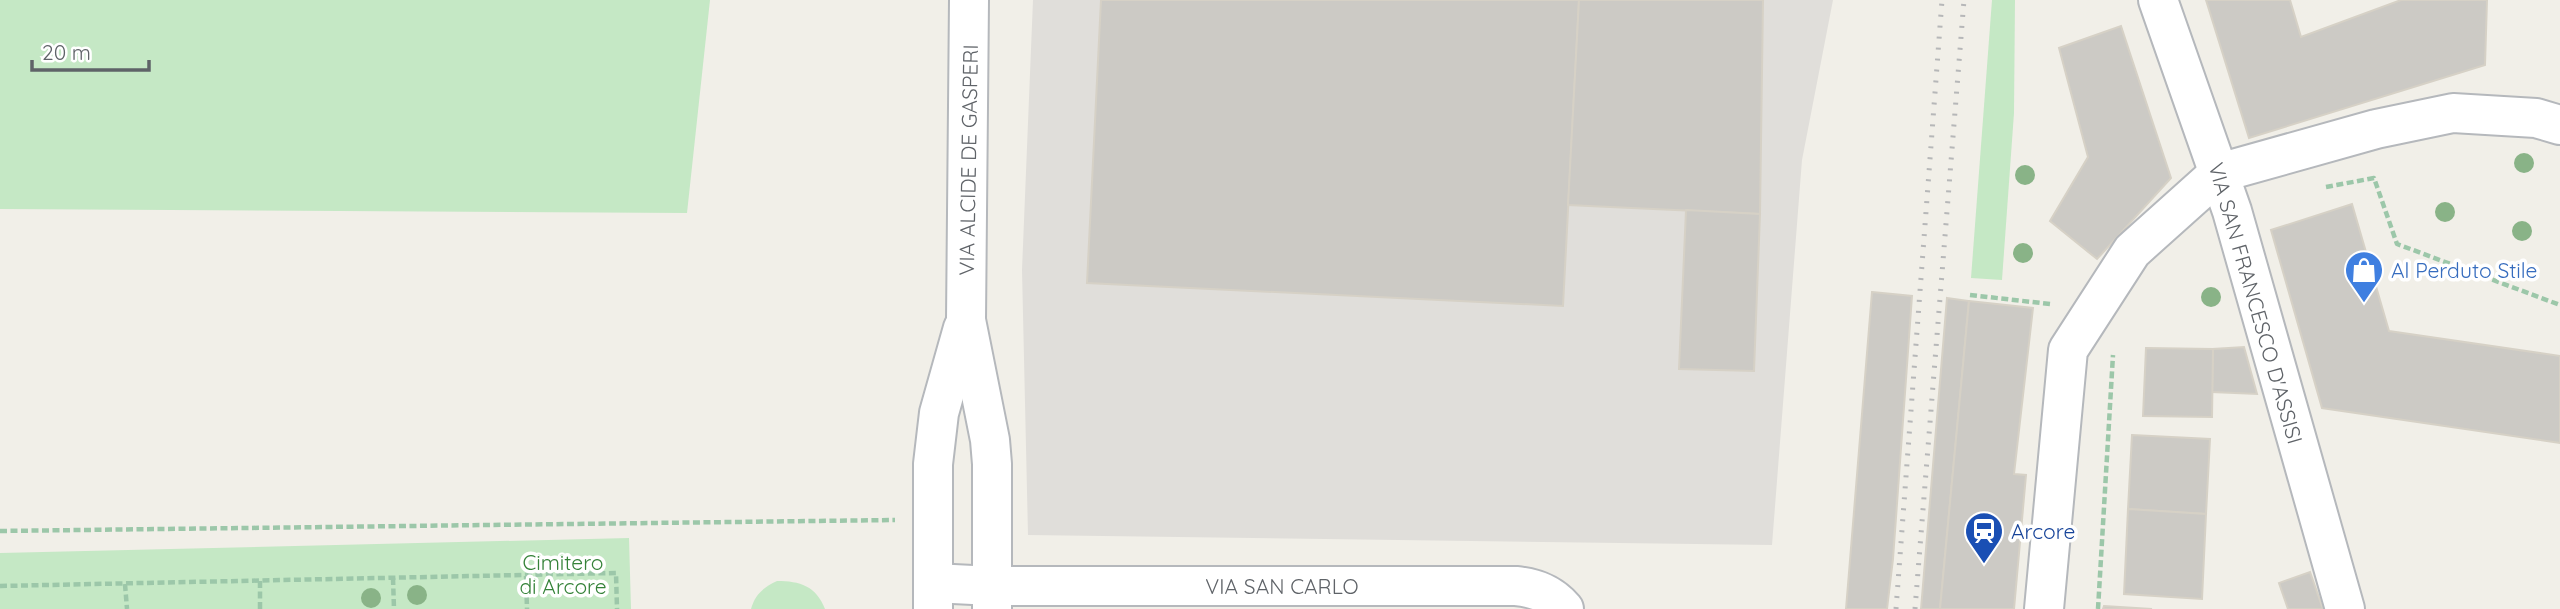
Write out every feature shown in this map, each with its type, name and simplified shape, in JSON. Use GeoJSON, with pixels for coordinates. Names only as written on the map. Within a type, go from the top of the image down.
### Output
{"type":"FeatureCollection","features":[{"type":"Feature","properties":{"kind":"street","name":"VIA ALCIDE DE GASPERI"},"geometry":{"type":"LineString","coordinates":[[969,0],[966,320],[990,440],[993,598]]}},
{"type":"Feature","properties":{"kind":"street","name":"VIA SAN FRANCESCO D'ASSISI"},"geometry":{"type":"LineString","coordinates":[[2158,0],[2219,173],[2345,609]]}},
{"type":"Feature","properties":{"kind":"street"},"geometry":{"type":"LineString","coordinates":[[2044,609],[2068,350],[2132,250],[2219,173],[2376,129],[2454,113],[2536,118],[2560,125]]}},
{"type":"Feature","properties":{"kind":"street","name":"VIA ALCIDE DE GASPERI"},"geometry":{"type":"LineString","coordinates":[[933,596],[931,520],[933,464],[939,413],[966,320]]}},
{"type":"Feature","properties":{"kind":"street","name":"VIA SAN CARLO"},"geometry":{"type":"LineString","coordinates":[[933,596],[993,598],[1516,586],[1547,594],[1564,609]]}},
{"type":"Feature","properties":{"kind":"path"},"geometry":{"type":"LineString","coordinates":[[1970,295],[2052,304]]}},
{"type":"Feature","properties":{"kind":"path"},"geometry":{"type":"LineString","coordinates":[[0,531],[931,520]]}},
{"type":"Feature","properties":{"kind":"path"},"geometry":{"type":"LineString","coordinates":[[0,586],[616,573],[617,609]]}},
{"type":"Feature","properties":{"kind":"path"},"geometry":{"type":"LineString","coordinates":[[526,576],[527,609]]}},
{"type":"Feature","properties":{"kind":"path"},"geometry":{"type":"LineString","coordinates":[[393,578],[394,609]]}},
{"type":"Feature","properties":{"kind":"path"},"geometry":{"type":"LineString","coordinates":[[260,581],[260,609]]}},
{"type":"Feature","properties":{"kind":"path"},"geometry":{"type":"LineString","coordinates":[[125,584],[127,609]]}},
{"type":"Feature","properties":{"kind":"shaded area"},"geometry":{"type":"Polygon","coordinates":[[[1033,0],[1833,0],[1802,160],[1772,545],[1028,535],[1022,270],[1033,0]]]}},
{"type":"Feature","properties":{"kind":"green space"},"geometry":{"type":"Polygon","coordinates":[[[0,0],[710,0],[687,213],[0,209],[0,0]]]}},
{"type":"Feature","properties":{"kind":"green space"},"geometry":{"type":"Polygon","coordinates":[[[1992,0],[2015,0],[2014,113],[2002,280],[1971,278],[1992,0]]]}},
{"type":"Feature","properties":{"kind":"green space","name":"Cimitero di Arcore"},"geometry":{"type":"Polygon","coordinates":[[[629,538],[631,609],[0,609],[0,553],[629,538]]]}},
{"type":"Feature","properties":{"kind":"green space"},"geometry":{"type":"Polygon","coordinates":[[[777,581],[806,586],[817,595],[825,609],[751,609],[761,592],[777,581]]]}},
{"type":"Feature","properties":{"kind":"building"},"geometry":{"type":"Polygon","coordinates":[[[1101,0],[1579,0],[1563,306],[1087,283],[1101,0]]]}},
{"type":"Feature","properties":{"kind":"building"},"geometry":{"type":"Polygon","coordinates":[[[1579,0],[1763,0],[1760,214],[1568,205],[1579,0]]]}},
{"type":"Feature","properties":{"kind":"building"},"geometry":{"type":"Polygon","coordinates":[[[2206,0],[2290,0],[2301,37],[2401,0],[2487,0],[2485,65],[2249,138],[2206,0]]]}},
{"type":"Feature","properties":{"kind":"building"},"geometry":{"type":"Polygon","coordinates":[[[2121,26],[2171,178],[2097,259],[2050,221],[2088,157],[2059,48],[2121,26]]]}},
{"type":"Feature","properties":{"kind":"building"},"geometry":{"type":"Polygon","coordinates":[[[2352,204],[2389,331],[2560,356],[2560,443],[2322,408],[2271,230],[2352,204]]]}},
{"type":"Feature","properties":{"kind":"building"},"geometry":{"type":"Polygon","coordinates":[[[1686,210],[1760,214],[1754,371],[1679,369],[1686,210]]]}},
{"type":"Feature","properties":{"kind":"building"},"geometry":{"type":"Polygon","coordinates":[[[1872,292],[1912,296],[1893,559],[1887,609],[1846,609],[1872,292]]]}},
{"type":"Feature","properties":{"kind":"building"},"geometry":{"type":"Polygon","coordinates":[[[1947,298],[1969,301],[1940,609],[1921,609],[1947,298]]]}},
{"type":"Feature","properties":{"kind":"building"},"geometry":{"type":"Polygon","coordinates":[[[1969,301],[2033,308],[2014,474],[2026,475],[2014,609],[1940,609],[1969,301]]]}},
{"type":"Feature","properties":{"kind":"building"},"geometry":{"type":"Polygon","coordinates":[[[2244,347],[2257,394],[2212,392],[2213,349],[2244,347]]]}},
{"type":"Feature","properties":{"kind":"building"},"geometry":{"type":"Polygon","coordinates":[[[2146,348],[2213,349],[2212,417],[2143,416],[2146,348]]]}},
{"type":"Feature","properties":{"kind":"building"},"geometry":{"type":"Polygon","coordinates":[[[2132,435],[2210,439],[2206,514],[2128,509],[2132,435]]]}},
{"type":"Feature","properties":{"kind":"building"},"geometry":{"type":"Polygon","coordinates":[[[2128,509],[2206,514],[2202,599],[2124,594],[2128,509]]]}},
{"type":"Feature","properties":{"kind":"building"},"geometry":{"type":"Polygon","coordinates":[[[2310,572],[2323,609],[2288,609],[2279,583],[2310,572]]]}},
{"type":"Feature","properties":{"kind":"building"},"geometry":{"type":"Polygon","coordinates":[[[2104,606],[2152,609],[2103,609],[2104,606]]]}},
{"type":"Feature","properties":{"kind":"railway"},"geometry":{"type":"LineString","coordinates":[[1896,609],[1942,0]]}},
{"type":"Feature","properties":{"kind":"railway"},"geometry":{"type":"LineString","coordinates":[[1915,609],[1964,0]]}},
{"type":"Feature","properties":{"kind":"place","name":"Al Perduto Stile"},"geometry":{"type":"Point","coordinates":[2364,304]}},
{"type":"Feature","properties":{"kind":"place","name":"Arcore"},"geometry":{"type":"Point","coordinates":[1984,565]}}]}
